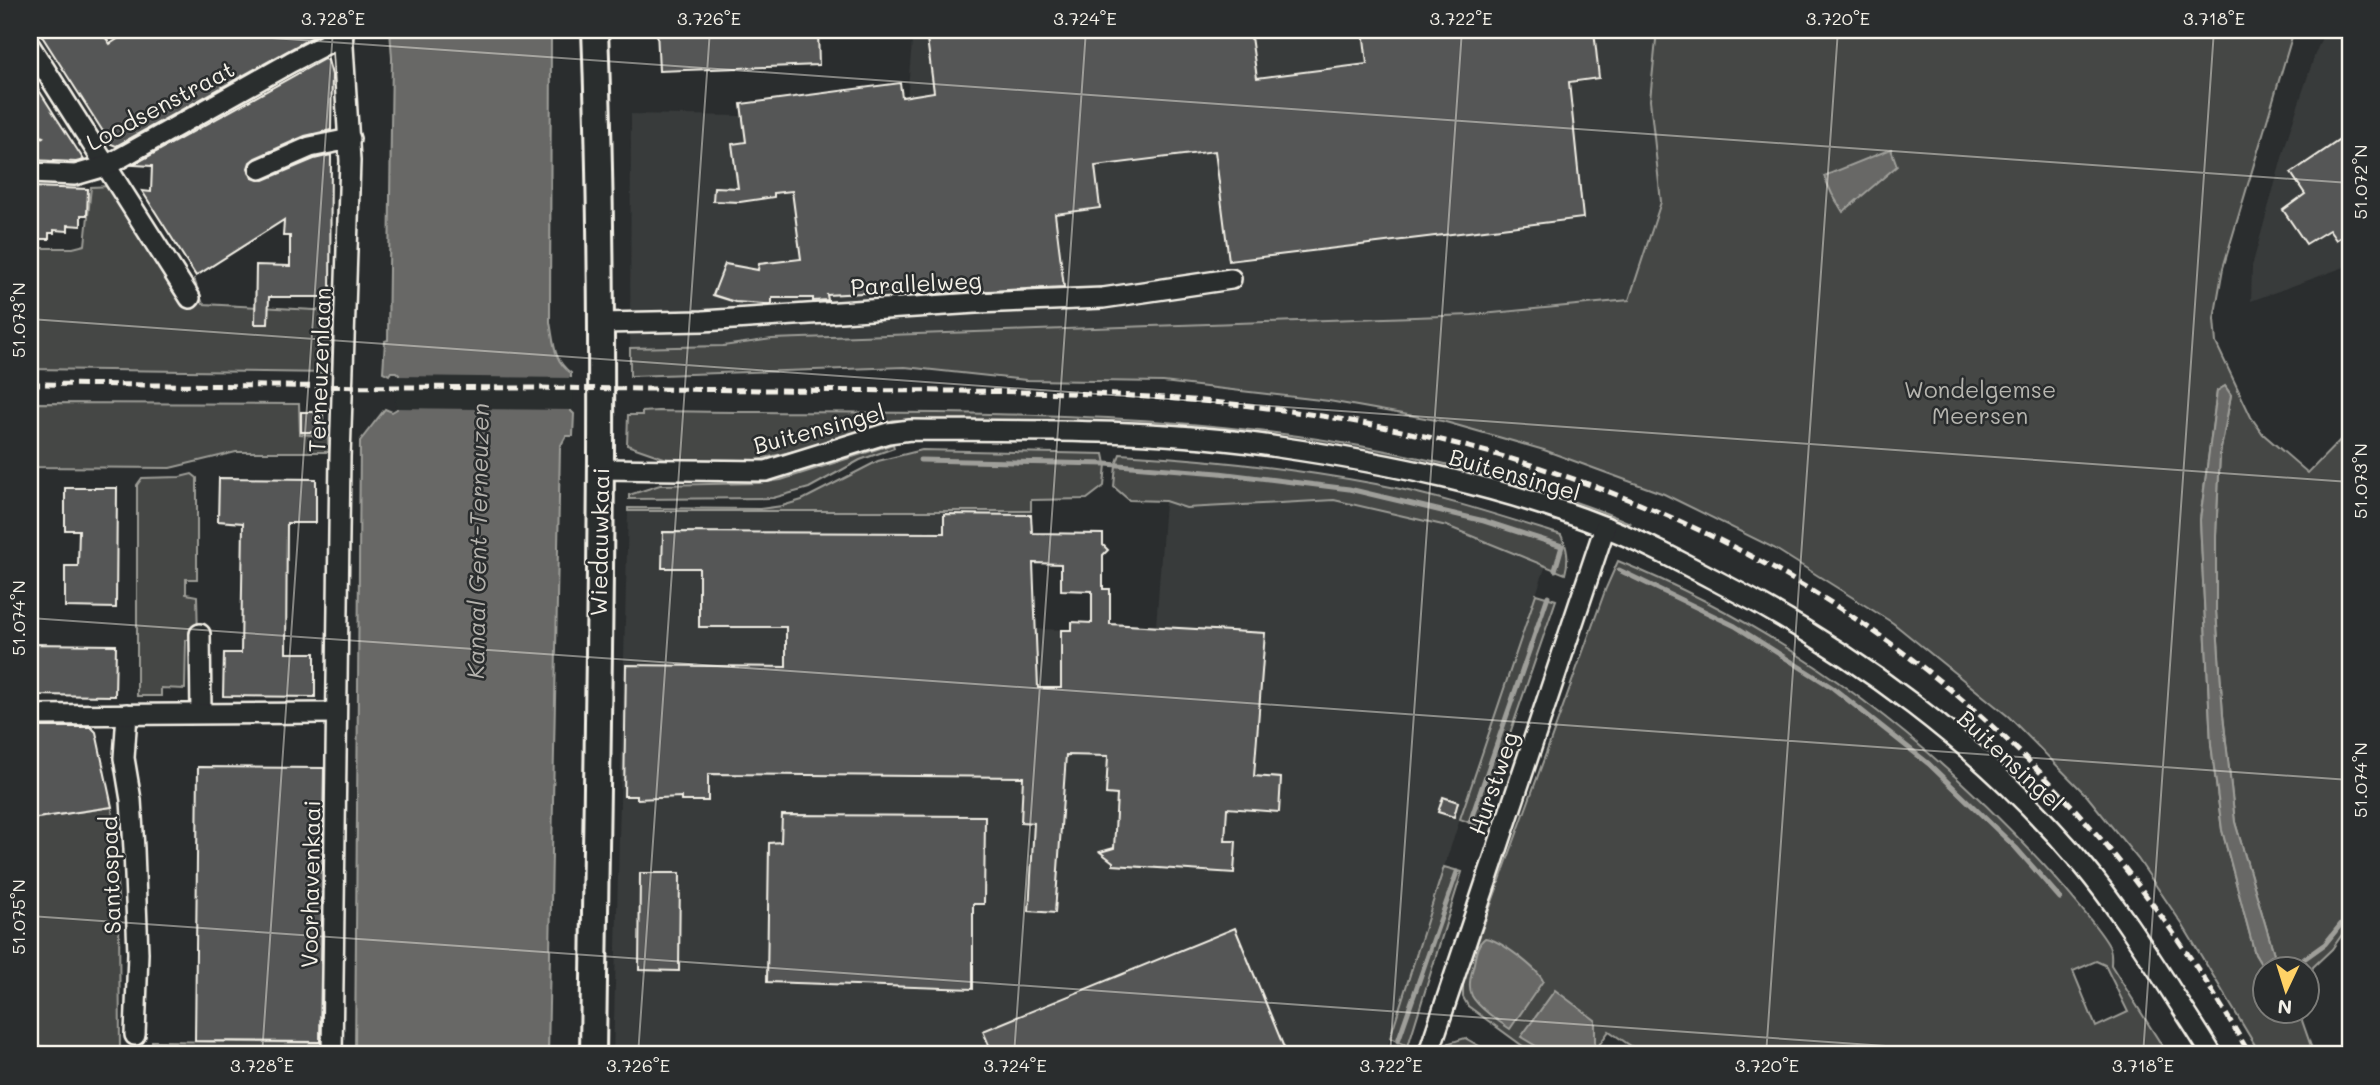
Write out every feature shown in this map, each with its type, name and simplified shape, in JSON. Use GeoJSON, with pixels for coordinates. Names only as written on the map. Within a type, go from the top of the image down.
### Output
{"type":"FeatureCollection","features":[{"type":"Feature","properties":{"kind":"main road","name":"Wiedauwkaai"},"geometry":{"type":"LineString","coordinates":[[593,1055],[601,380],[601,181],[595,30]]}},
{"type":"Feature","properties":{"kind":"street","name":"Terneuzenlaan"},"geometry":{"type":"LineString","coordinates":[[336,713],[349,139],[343,32]]}},
{"type":"Feature","properties":{"kind":"street","name":"Loodsenstraat"},"geometry":{"type":"LineString","coordinates":[[30,173],[75,175],[106,166],[343,32]]}},
{"type":"Feature","properties":{"kind":"street"},"geometry":{"type":"LineString","coordinates":[[30,46],[190,298]]}},
{"type":"Feature","properties":{"kind":"street"},"geometry":{"type":"LineString","coordinates":[[260,169],[310,147],[349,139]]}},
{"type":"Feature","properties":{"kind":"street","name":"Parallelweg"},"geometry":{"type":"LineString","coordinates":[[601,323],[703,321],[976,303],[1102,298],[1231,279]]}},
{"type":"Feature","properties":{"kind":"street","name":"Buitensingel"},"geometry":{"type":"LineString","coordinates":[[599,469],[766,471],[888,433],[910,430],[1052,431],[1176,436],[1274,446],[1390,466],[1464,483],[1605,527],[1660,551],[1768,607],[1912,703],[2010,788],[2084,865],[2142,945],[2212,1055]]}},
{"type":"Feature","properties":{"kind":"street","name":"Hurstweg"},"geometry":{"type":"LineString","coordinates":[[1428,1055],[1605,527]]}},
{"type":"Feature","properties":{"kind":"street"},"geometry":{"type":"LineString","coordinates":[[200,634],[201,712]]}},
{"type":"Feature","properties":{"kind":"street"},"geometry":{"type":"LineString","coordinates":[[30,715],[336,713]]}},
{"type":"Feature","properties":{"kind":"street","name":"Voorhavenkaai"},"geometry":{"type":"LineString","coordinates":[[332,1055],[336,713]]}},
{"type":"Feature","properties":{"kind":"street","name":"Santospad"},"geometry":{"type":"LineString","coordinates":[[128,714],[124,758],[131,800],[134,849],[138,953],[135,1035]]}},
{"type":"Feature","properties":{"kind":"shaded area"},"geometry":{"type":"Polygon","coordinates":[[[913,30],[1657,30],[1650,100],[1661,202],[1630,300],[1472,315],[772,339],[723,346],[630,348],[631,114],[742,116],[746,142],[905,122],[913,30]]]}},
{"type":"Feature","properties":{"kind":"shaded area"},"geometry":{"type":"Polygon","coordinates":[[[2325,30],[2350,30],[2350,265],[2251,301],[2252,266],[2288,136],[2325,30]]]}},
{"type":"Feature","properties":{"kind":"shaded area"},"geometry":{"type":"Polygon","coordinates":[[[1334,500],[1447,526],[1546,565],[1444,867],[1385,1055],[613,1055],[628,511],[1031,511],[1035,629],[1072,630],[1072,622],[1156,626],[1165,501],[1186,508],[1334,500]]]}},
{"type":"Feature","properties":{"kind":"green space","name":"Wondelgemse Meersen"},"geometry":{"type":"Polygon","coordinates":[[[1657,30],[2294,30],[2223,268],[2214,319],[2216,343],[2251,417],[2263,434],[2308,473],[2350,430],[2350,923],[2332,949],[2320,960],[2320,956],[2271,956],[2274,954],[2235,822],[2223,715],[2216,610],[2220,454],[2231,395],[2225,386],[2217,391],[2200,520],[2211,744],[2222,830],[2256,956],[2250,956],[2250,1026],[2304,1026],[2314,1055],[2261,1055],[2182,924],[2138,859],[2087,796],[2009,717],[1893,623],[1774,548],[1664,494],[1544,450],[1442,421],[1329,401],[1163,382],[1026,380],[905,367],[630,376],[630,348],[723,346],[772,339],[1472,315],[1629,300],[1661,202],[1650,100],[1657,30]]]}},
{"type":"Feature","properties":{"kind":"green space"},"geometry":{"type":"Polygon","coordinates":[[[111,186],[174,293],[194,279],[203,304],[332,311],[332,373],[30,369],[30,248],[73,248],[85,245],[91,187],[111,186]]]}},
{"type":"Feature","properties":{"kind":"green space"},"geometry":{"type":"Polygon","coordinates":[[[30,403],[299,404],[300,434],[328,436],[329,452],[236,452],[170,468],[30,467],[30,403]]]}},
{"type":"Feature","properties":{"kind":"green space"},"geometry":{"type":"Polygon","coordinates":[[[658,411],[1084,417],[1191,424],[1296,436],[1401,454],[1505,480],[1568,499],[1630,523],[1623,527],[1491,480],[1410,460],[1256,435],[1117,424],[894,420],[803,449],[756,460],[667,459],[627,445],[628,415],[658,411]]]}},
{"type":"Feature","properties":{"kind":"green space"},"geometry":{"type":"Polygon","coordinates":[[[893,444],[894,448],[860,460],[809,488],[773,498],[629,499],[629,495],[660,485],[781,480],[893,444]]]}},
{"type":"Feature","properties":{"kind":"green space"},"geometry":{"type":"Polygon","coordinates":[[[922,450],[1104,454],[1104,486],[1087,499],[1031,500],[1031,511],[628,511],[628,508],[760,509],[782,506],[802,500],[878,461],[922,450]]]}},
{"type":"Feature","properties":{"kind":"green space"},"geometry":{"type":"Polygon","coordinates":[[[1120,454],[1216,461],[1312,473],[1446,500],[1561,535],[1567,554],[1565,574],[1447,526],[1334,500],[1186,508],[1165,501],[1129,500],[1114,487],[1120,454]]]}},
{"type":"Feature","properties":{"kind":"green space"},"geometry":{"type":"Polygon","coordinates":[[[192,474],[197,478],[197,579],[186,579],[186,594],[197,596],[198,639],[186,640],[185,689],[161,688],[161,696],[137,696],[137,485],[142,478],[192,474]]]}},
{"type":"Feature","properties":{"kind":"green space"},"geometry":{"type":"Polygon","coordinates":[[[1618,561],[1680,588],[1797,655],[1906,734],[2006,825],[2084,912],[2107,943],[2111,953],[2111,965],[2168,1055],[1644,1055],[1609,1031],[1592,1055],[1535,1055],[1468,1006],[1463,997],[1463,982],[1618,561]],[[2096,961],[2073,971],[2096,1027],[2128,1012],[2105,965],[2096,961]]]}},
{"type":"Feature","properties":{"kind":"green space"},"geometry":{"type":"Polygon","coordinates":[[[1536,594],[1556,600],[1478,826],[1460,819],[1536,594]]]}},
{"type":"Feature","properties":{"kind":"green space"},"geometry":{"type":"Polygon","coordinates":[[[112,807],[119,912],[120,1055],[94,1055],[94,1049],[30,1046],[30,819],[112,807]]]}},
{"type":"Feature","properties":{"kind":"green space"},"geometry":{"type":"Polygon","coordinates":[[[1444,867],[1462,872],[1408,1046],[1390,1038],[1444,867]]]}},
{"type":"Feature","properties":{"kind":"green space"},"geometry":{"type":"Polygon","coordinates":[[[1465,1038],[1495,1055],[1438,1055],[1449,1043],[1465,1038]]]}},
{"type":"Feature","properties":{"kind":"green space"},"geometry":{"type":"Polygon","coordinates":[[[152,1041],[326,1043],[326,1055],[152,1055],[152,1041]]]}},
{"type":"Feature","properties":{"kind":"water","name":"Kanaal Gent-Terneuzen"},"geometry":{"type":"Polygon","coordinates":[[[390,30],[551,30],[550,322],[558,357],[571,373],[571,411],[574,414],[573,436],[566,436],[560,447],[548,1055],[355,1055],[360,441],[385,409],[392,412],[397,409],[399,375],[396,372],[389,375],[383,372],[385,341],[388,340],[392,58],[390,30]]]}},
{"type":"Feature","properties":{"kind":"water"},"geometry":{"type":"Polygon","coordinates":[[[1891,149],[1897,166],[1843,212],[1824,176],[1891,149]]]}},
{"type":"Feature","properties":{"kind":"water"},"geometry":{"type":"Polygon","coordinates":[[[2225,386],[2231,395],[2220,454],[2216,535],[2216,610],[2223,715],[2235,822],[2274,954],[2271,956],[2255,954],[2222,830],[2211,744],[2200,520],[2217,391],[2225,386]]]}},
{"type":"Feature","properties":{"kind":"water"},"geometry":{"type":"Polygon","coordinates":[[[1485,938],[1499,943],[1517,955],[1534,969],[1543,981],[1510,1029],[1472,996],[1470,979],[1476,952],[1485,938]]]}},
{"type":"Feature","properties":{"kind":"water"},"geometry":{"type":"Polygon","coordinates":[[[1555,990],[1595,1020],[1595,1043],[1592,1050],[1584,1055],[1551,1055],[1521,1037],[1555,990]]]}},
{"type":"Feature","properties":{"kind":"pier"},"geometry":{"type":"Polygon","coordinates":[[[396,376],[573,378],[573,410],[395,408],[396,376]]]}},
{"type":"Feature","properties":{"kind":"building"},"geometry":{"type":"Polygon","coordinates":[[[38,30],[100,30],[110,44],[131,30],[325,30],[116,146],[111,144],[38,30]]]}},
{"type":"Feature","properties":{"kind":"building"},"geometry":{"type":"Polygon","coordinates":[[[657,30],[818,30],[819,65],[659,71],[657,30]]]}},
{"type":"Feature","properties":{"kind":"building"},"geometry":{"type":"Polygon","coordinates":[[[1250,30],[1257,78],[1367,64],[1363,30],[1594,30],[1599,78],[1569,82],[1583,218],[1229,261],[1215,151],[1095,166],[1100,208],[1055,214],[1064,287],[899,296],[899,291],[827,295],[828,300],[813,301],[813,298],[772,298],[772,304],[735,302],[713,295],[725,264],[758,270],[759,264],[801,259],[792,191],[774,193],[774,197],[740,202],[713,201],[714,187],[738,188],[732,144],[746,142],[741,104],[900,83],[902,97],[934,92],[926,31],[1250,30]]]}},
{"type":"Feature","properties":{"kind":"building"},"geometry":{"type":"Polygon","coordinates":[[[324,59],[328,60],[332,75],[331,130],[305,136],[255,158],[248,168],[252,178],[264,180],[314,159],[331,155],[330,297],[269,297],[268,324],[255,324],[256,265],[290,266],[290,236],[283,236],[284,220],[196,276],[142,191],[151,192],[152,166],[133,165],[324,59]]]}},
{"type":"Feature","properties":{"kind":"building"},"geometry":{"type":"Polygon","coordinates":[[[30,76],[84,160],[30,160],[30,146],[43,137],[30,131],[30,76]]]}},
{"type":"Feature","properties":{"kind":"building"},"geometry":{"type":"Polygon","coordinates":[[[2350,133],[2350,231],[2336,240],[2329,230],[2306,244],[2283,210],[2305,194],[2291,173],[2350,133]]]}},
{"type":"Feature","properties":{"kind":"building"},"geometry":{"type":"Polygon","coordinates":[[[30,187],[88,189],[87,215],[81,215],[81,226],[68,225],[68,231],[54,230],[54,233],[49,233],[49,239],[30,239],[30,187]]]}},
{"type":"Feature","properties":{"kind":"building"},"geometry":{"type":"Polygon","coordinates":[[[301,412],[323,412],[323,432],[301,432],[301,412]]]}},
{"type":"Feature","properties":{"kind":"building"},"geometry":{"type":"Polygon","coordinates":[[[219,478],[316,479],[316,523],[287,523],[286,653],[315,653],[315,697],[223,696],[224,653],[241,653],[243,523],[218,521],[219,478]]]}},
{"type":"Feature","properties":{"kind":"building"},"geometry":{"type":"Polygon","coordinates":[[[65,488],[117,488],[116,608],[65,607],[65,566],[78,566],[79,530],[65,530],[65,488]]]}},
{"type":"Feature","properties":{"kind":"building"},"geometry":{"type":"Polygon","coordinates":[[[944,514],[1031,515],[1032,533],[1103,534],[1103,545],[1108,550],[1103,555],[1103,589],[1110,589],[1110,624],[1265,633],[1254,776],[1281,778],[1279,812],[1227,808],[1225,841],[1236,841],[1234,873],[1113,865],[1113,862],[1100,852],[1114,848],[1117,795],[1106,794],[1108,756],[1066,755],[1055,913],[1029,911],[1034,823],[1021,822],[1023,777],[708,774],[708,801],[681,801],[681,797],[637,799],[637,796],[624,796],[626,665],[786,667],[786,627],[699,627],[699,568],[662,568],[663,532],[944,533],[944,514]],[[1033,563],[1038,688],[1061,688],[1061,630],[1072,630],[1072,622],[1092,623],[1092,591],[1061,590],[1061,564],[1033,563]]]}},
{"type":"Feature","properties":{"kind":"building"},"geometry":{"type":"Polygon","coordinates":[[[30,644],[116,645],[115,696],[30,695],[30,644]]]}},
{"type":"Feature","properties":{"kind":"building"},"geometry":{"type":"Polygon","coordinates":[[[30,727],[91,727],[96,732],[112,807],[30,819],[30,727]]]}},
{"type":"Feature","properties":{"kind":"building"},"geometry":{"type":"Polygon","coordinates":[[[198,767],[324,768],[320,1042],[195,1041],[198,767]]]}},
{"type":"Feature","properties":{"kind":"building"},"geometry":{"type":"Polygon","coordinates":[[[1443,797],[1458,802],[1454,817],[1438,812],[1443,797]]]}},
{"type":"Feature","properties":{"kind":"building"},"geometry":{"type":"Polygon","coordinates":[[[782,815],[985,816],[984,904],[973,904],[973,989],[767,982],[769,843],[781,842],[782,815]]]}},
{"type":"Feature","properties":{"kind":"building"},"geometry":{"type":"Polygon","coordinates":[[[640,873],[680,873],[679,971],[639,970],[640,873]]]}},
{"type":"Feature","properties":{"kind":"building"},"geometry":{"type":"Polygon","coordinates":[[[1235,928],[1287,1055],[993,1055],[983,1031],[1235,928]]]}},
{"type":"Feature","properties":{"kind":"waterway"},"geometry":{"type":"LineString","coordinates":[[920,460],[1106,464],[1219,473],[1349,489],[1484,521],[1562,546],[1555,570]]}},
{"type":"Feature","properties":{"kind":"waterway"},"geometry":{"type":"LineString","coordinates":[[1619,570],[1735,626],[1833,688],[1929,764],[2016,848],[2060,898]]}},
{"type":"Feature","properties":{"kind":"waterway"},"geometry":{"type":"LineString","coordinates":[[1470,822],[1548,596]]}},
{"type":"Feature","properties":{"kind":"waterway"},"geometry":{"type":"LineString","coordinates":[[1398,1041],[1457,872]]}},
{"type":"Feature","properties":{"kind":"waterway"},"geometry":{"type":"LineString","coordinates":[[2308,956],[2325,944],[2350,913]]}},
{"type":"Feature","properties":{"kind":"railway"},"geometry":{"type":"LineString","coordinates":[[30,384],[958,391],[1144,397],[1267,408],[1425,436],[1573,479],[1711,536],[1840,609],[1958,696],[2066,800],[2164,919],[2250,1055]]}}]}
